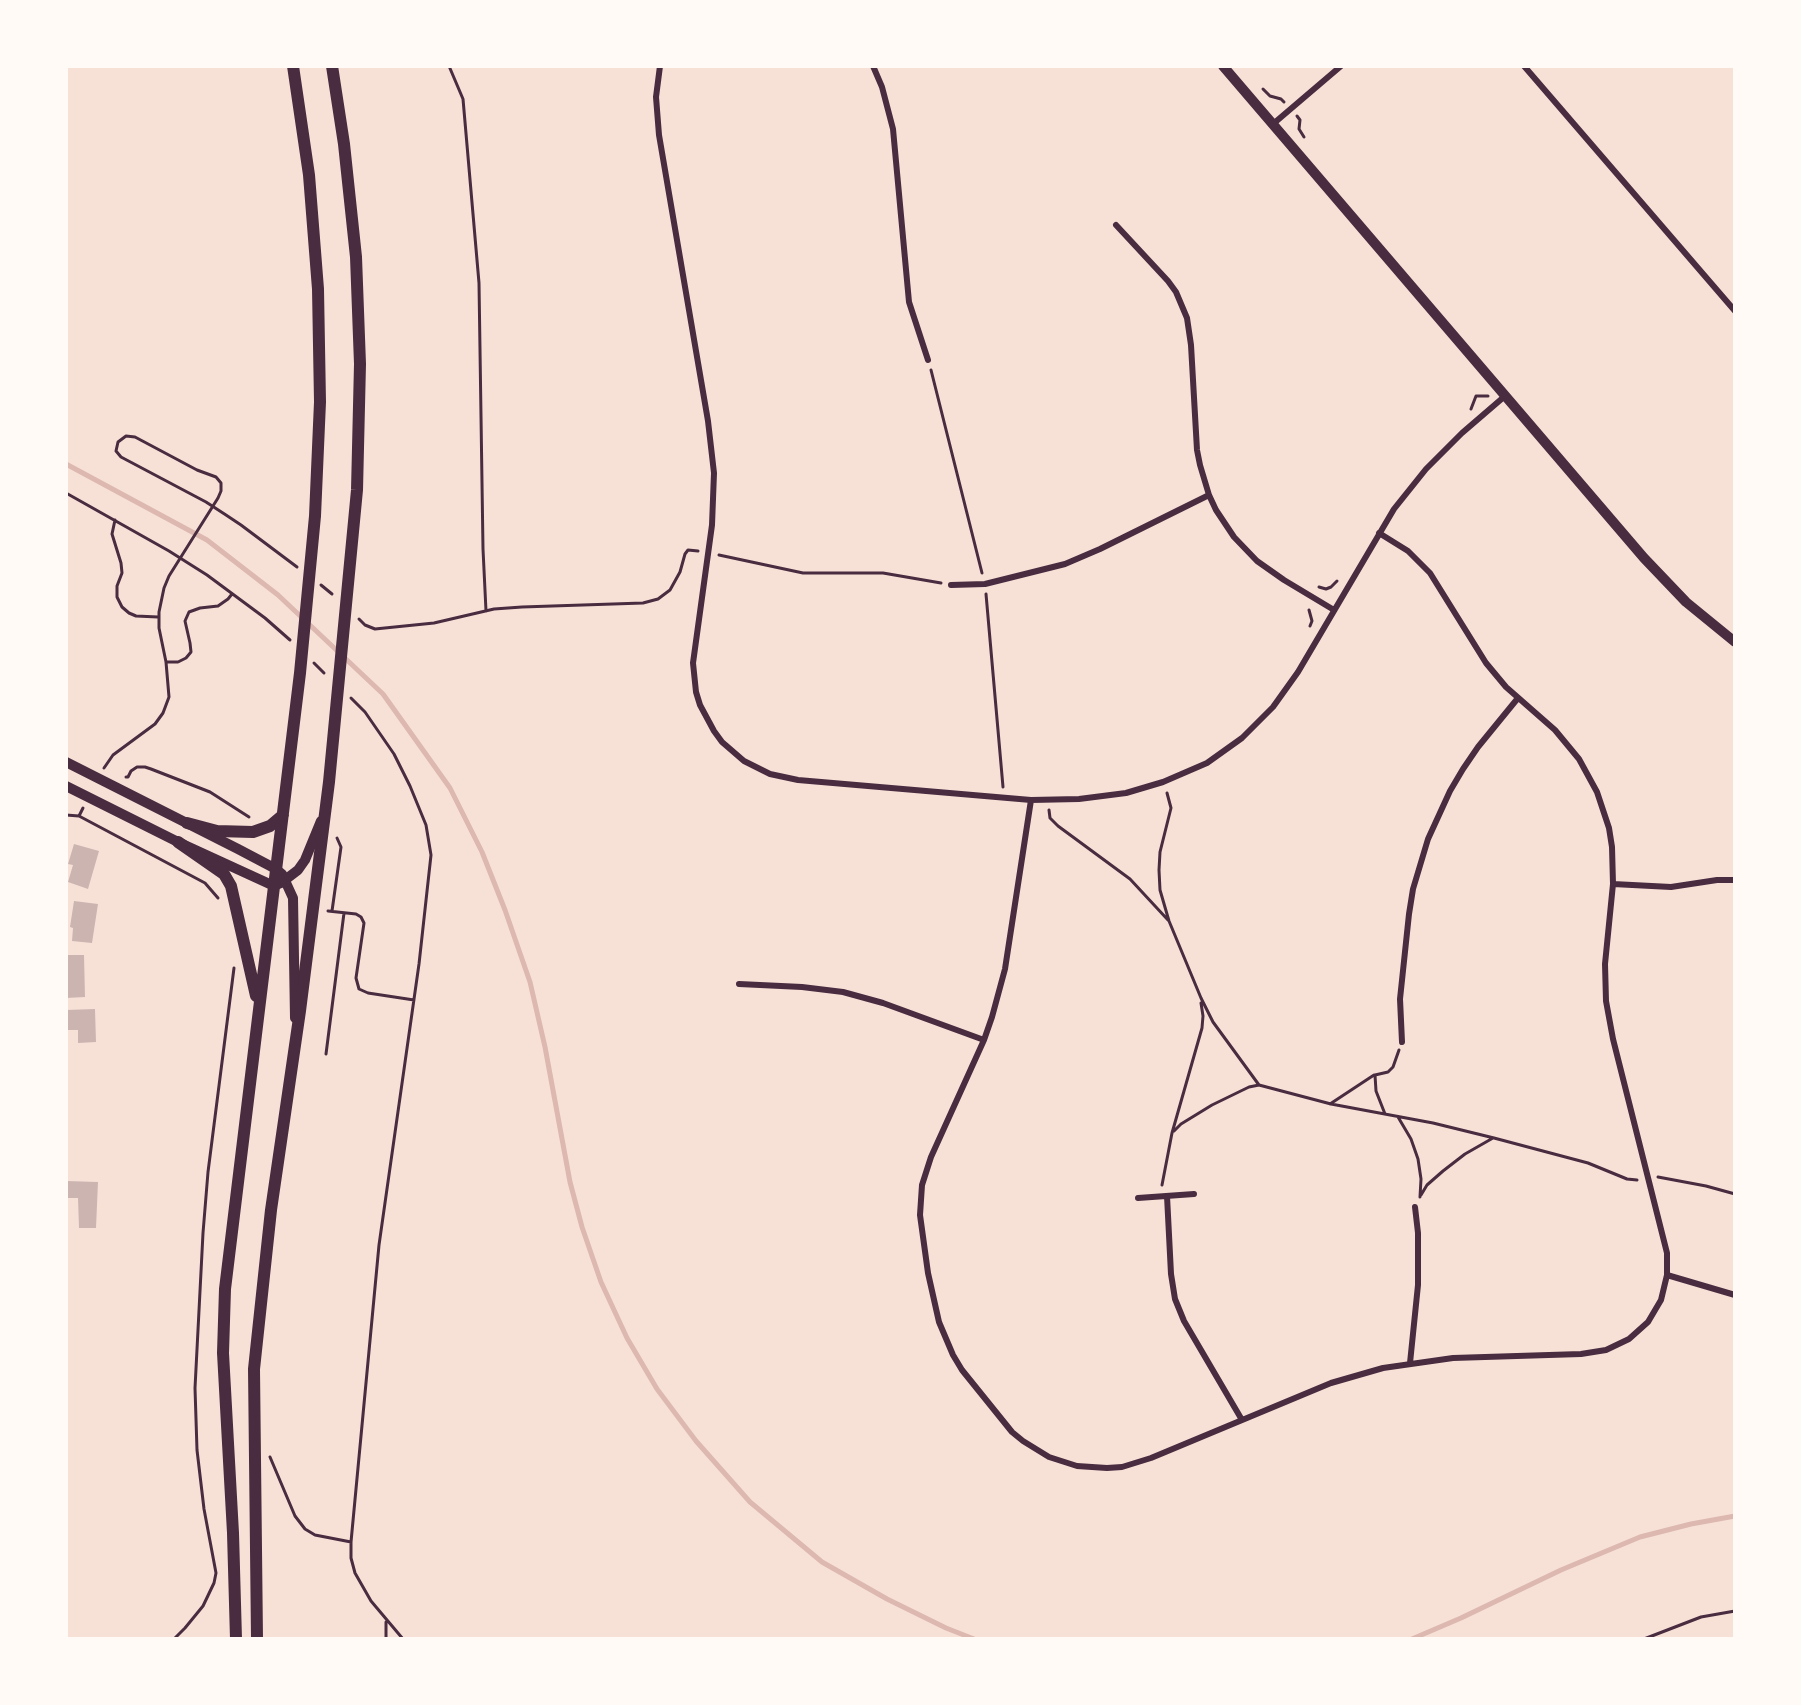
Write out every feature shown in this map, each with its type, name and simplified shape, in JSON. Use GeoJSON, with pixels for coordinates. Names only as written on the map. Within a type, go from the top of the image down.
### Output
{"type":"FeatureCollection","features":[{"type":"Feature","properties":{"kind":"main road"},"geometry":{"type":"LineString","coordinates":[[236,1639],[224,1353],[225,1299],[258,1005],[279,883],[276,869],[300,673],[315,516],[320,402],[318,289],[309,175],[293,66]]}},
{"type":"Feature","properties":{"kind":"main road"},"geometry":{"type":"LineString","coordinates":[[257,1639],[254,1370],[270,1210],[325,812],[357,490],[360,364],[356,257],[344,144],[332,66]]}},
{"type":"Feature","properties":{"kind":"main road"},"geometry":{"type":"LineString","coordinates":[[187,823],[217,831],[254,832],[270,826],[283,815]]}},
{"type":"Feature","properties":{"kind":"main road"},"geometry":{"type":"LineString","coordinates":[[178,842],[224,874],[231,886],[258,1005]]}},
{"type":"Feature","properties":{"kind":"street"},"geometry":{"type":"LineString","coordinates":[[660,66],[656,97],[659,135],[708,421],[714,473],[712,525],[693,663],[696,692],[700,705],[722,742],[744,761],[770,774],[798,780],[1031,800],[1079,800],[1126,793],[1163,782],[1207,763],[1242,738],[1273,707],[1298,672],[1394,509],[1426,469],[1462,433],[1505,396]]}},
{"type":"Feature","properties":{"kind":"street"},"geometry":{"type":"LineString","coordinates":[[873,66],[882,87],[893,129],[909,302],[928,360]]}},
{"type":"Feature","properties":{"kind":"street"},"geometry":{"type":"LineString","coordinates":[[1223,66],[1644,558],[1686,602],[1735,642]]}},
{"type":"Feature","properties":{"kind":"street"},"geometry":{"type":"LineString","coordinates":[[1273,124],[1341,66]]}},
{"type":"Feature","properties":{"kind":"street"},"geometry":{"type":"LineString","coordinates":[[1524,66],[1735,311]]}},
{"type":"Feature","properties":{"kind":"street"},"geometry":{"type":"LineString","coordinates":[[1116,225],[1168,281],[1176,292],[1187,318],[1191,345],[1197,450],[1209,495],[1216,510],[1234,537],[1257,561],[1334,610]]}},
{"type":"Feature","properties":{"kind":"street"},"geometry":{"type":"LineString","coordinates":[[951,585],[985,584],[1065,564],[1209,495]]}},
{"type":"Feature","properties":{"kind":"street"},"geometry":{"type":"LineString","coordinates":[[1031,800],[1005,969],[984,1040],[931,1157],[922,1185],[920,1215],[928,1273],[939,1322],[953,1355],[962,1370],[1012,1431],[1023,1441],[1049,1457],[1077,1466],[1122,1467],[1151,1458],[1331,1383],[1383,1368],[1453,1358],[1581,1354],[1606,1350],[1629,1339],[1648,1322],[1661,1300],[1667,1275],[1667,1253],[1613,1039],[1606,1001],[1605,964],[1613,884],[1609,828],[1597,792],[1579,759],[1555,730],[1506,687],[1486,663],[1430,573],[1408,551],[1379,533]]}},
{"type":"Feature","properties":{"kind":"street"},"geometry":{"type":"LineString","coordinates":[[1402,1042],[1400,999],[1409,914],[1413,889],[1428,839],[1463,768],[1518,698]]}},
{"type":"Feature","properties":{"kind":"street"},"geometry":{"type":"LineString","coordinates":[[66,762],[276,869]]}},
{"type":"Feature","properties":{"kind":"street"},"geometry":{"type":"LineString","coordinates":[[66,786],[178,842],[279,883],[293,898],[295,1038]]}},
{"type":"Feature","properties":{"kind":"street"},"geometry":{"type":"LineString","coordinates":[[279,883],[298,870],[305,860],[325,812]]}},
{"type":"Feature","properties":{"kind":"street"},"geometry":{"type":"LineString","coordinates":[[1613,884],[1671,886],[1735,880]]}},
{"type":"Feature","properties":{"kind":"street"},"geometry":{"type":"LineString","coordinates":[[740,984],[802,987],[843,992],[883,1003],[984,1040]]}},
{"type":"Feature","properties":{"kind":"street"},"geometry":{"type":"LineString","coordinates":[[1138,1198],[1194,1194]]}},
{"type":"Feature","properties":{"kind":"street"},"geometry":{"type":"LineString","coordinates":[[1167,1196],[1171,1274],[1175,1299],[1184,1321],[1242,1420]]}},
{"type":"Feature","properties":{"kind":"street"},"geometry":{"type":"LineString","coordinates":[[1410,1363],[1418,1285],[1418,1233],[1415,1207]]}},
{"type":"Feature","properties":{"kind":"street"},"geometry":{"type":"LineString","coordinates":[[1667,1275],[1735,1295]]}},
{"type":"Feature","properties":{"kind":"path"},"geometry":{"type":"LineString","coordinates":[[448,66],[463,99],[478,283],[486,611]]}},
{"type":"Feature","properties":{"kind":"path"},"geometry":{"type":"LineString","coordinates":[[1257,82],[1270,96],[1281,99]]}},
{"type":"Feature","properties":{"kind":"path"},"geometry":{"type":"LineString","coordinates":[[1300,120],[1299,129],[1311,145]]}},
{"type":"Feature","properties":{"kind":"path"},"geometry":{"type":"LineString","coordinates":[[66,493],[170,551],[233,593],[297,646]]}},
{"type":"Feature","properties":{"kind":"path"},"geometry":{"type":"LineString","coordinates":[[112,770],[104,767],[113,755],[154,724],[163,712],[169,696],[166,662],[159,628],[164,588],[169,576],[218,498]]}},
{"type":"Feature","properties":{"kind":"path"},"geometry":{"type":"LineString","coordinates":[[115,520],[112,534],[122,573],[117,586],[117,597],[122,607],[129,613],[136,616],[159,617]]}},
{"type":"Feature","properties":{"kind":"path"},"geometry":{"type":"LineString","coordinates":[[717,565],[718,554],[803,573],[883,573],[951,585]]}},
{"type":"Feature","properties":{"kind":"path"},"geometry":{"type":"LineString","coordinates":[[166,662],[178,662],[191,652],[184,621],[189,612],[218,606],[228,600],[233,593]]}},
{"type":"Feature","properties":{"kind":"path"},"geometry":{"type":"LineString","coordinates":[[1308,608],[1312,621],[1309,629]]}},
{"type":"Feature","properties":{"kind":"path"},"geometry":{"type":"LineString","coordinates":[[314,663],[331,679]]}},
{"type":"Feature","properties":{"kind":"path"},"geometry":{"type":"LineString","coordinates":[[348,696],[365,712],[394,754],[419,806],[430,843],[430,873],[414,1000],[379,1245],[351,1542],[351,1558],[356,1573],[371,1601],[403,1639]]}},
{"type":"Feature","properties":{"kind":"path"},"geometry":{"type":"LineString","coordinates":[[120,774],[128,777],[137,767],[151,769],[210,792],[249,817]]}},
{"type":"Feature","properties":{"kind":"path"},"geometry":{"type":"LineString","coordinates":[[1171,804],[1160,852],[1159,870],[1160,890],[1169,921],[1201,998],[1218,1029],[1259,1085]]}},
{"type":"Feature","properties":{"kind":"path"},"geometry":{"type":"LineString","coordinates":[[66,815],[79,816],[205,883],[219,901]]}},
{"type":"Feature","properties":{"kind":"path"},"geometry":{"type":"LineString","coordinates":[[1050,818],[1130,879],[1169,921]]}},
{"type":"Feature","properties":{"kind":"path"},"geometry":{"type":"LineString","coordinates":[[326,1054],[344,913],[361,917],[364,923],[356,978],[359,989],[368,993],[414,1000]]}},
{"type":"Feature","properties":{"kind":"path"},"geometry":{"type":"LineString","coordinates":[[174,1639],[203,1606],[214,1583],[216,1572],[204,1509],[197,1450],[195,1388],[202,1233],[234,967]]}},
{"type":"Feature","properties":{"kind":"path"},"geometry":{"type":"LineString","coordinates":[[1167,1196],[1161,1190],[1185,1084],[1202,1028],[1201,998]]}},
{"type":"Feature","properties":{"kind":"path"},"geometry":{"type":"LineString","coordinates":[[1330,1104],[1375,1075],[1388,1072],[1393,1067],[1402,1042]]}},
{"type":"Feature","properties":{"kind":"path"},"geometry":{"type":"LineString","coordinates":[[1375,1075],[1376,1091],[1385,1114]]}},
{"type":"Feature","properties":{"kind":"path"},"geometry":{"type":"LineString","coordinates":[[1173,1133],[1181,1124],[1212,1105],[1249,1087],[1259,1085],[1330,1104],[1494,1138],[1588,1163],[1627,1179],[1638,1180],[1660,1176],[1735,1194]]}},
{"type":"Feature","properties":{"kind":"path"},"geometry":{"type":"LineString","coordinates":[[1398,1117],[1411,1139],[1418,1158],[1421,1179],[1420,1197],[1419,1206],[1415,1207]]}},
{"type":"Feature","properties":{"kind":"path"},"geometry":{"type":"LineString","coordinates":[[1420,1197],[1427,1185],[1443,1171],[1494,1138]]}},
{"type":"Feature","properties":{"kind":"path"},"geometry":{"type":"LineString","coordinates":[[269,1455],[295,1516],[305,1529],[315,1535],[351,1542]]}},
{"type":"Feature","properties":{"kind":"path"},"geometry":{"type":"LineString","coordinates":[[1644,1639],[1701,1617],[1735,1611]]}},
{"type":"Feature","properties":{"kind":"path"},"geometry":{"type":"LineString","coordinates":[[386,1639],[387,1620]]}},
{"type":"Feature","properties":{"kind":"building"},"geometry":{"type":"Polygon","coordinates":[[[74,844],[99,851],[88,889],[68,882],[73,865],[68,864],[74,844]]]}},
{"type":"Feature","properties":{"kind":"building"},"geometry":{"type":"Polygon","coordinates":[[[74,901],[98,904],[92,943],[72,941],[73,928],[70,927],[74,901]]]}},
{"type":"Feature","properties":{"kind":"building"},"geometry":{"type":"Polygon","coordinates":[[[66,955],[84,955],[85,997],[66,998],[66,955]]]}},
{"type":"Feature","properties":{"kind":"building"},"geometry":{"type":"Polygon","coordinates":[[[95,1009],[96,1042],[78,1043],[78,1030],[66,1030],[66,1010],[95,1009]]]}},
{"type":"Feature","properties":{"kind":"building"},"geometry":{"type":"Polygon","coordinates":[[[66,1181],[98,1182],[96,1228],[79,1228],[78,1198],[66,1198],[66,1181]]]}},
{"type":"Feature","properties":{"kind":"waterway"},"geometry":{"type":"LineString","coordinates":[[66,464],[207,540],[278,595],[383,694],[450,788],[482,852],[505,910],[530,982],[545,1047],[570,1182],[582,1227],[601,1282],[627,1338],[657,1389],[696,1441],[750,1502],[822,1562],[887,1599],[974,1639]]}},
{"type":"Feature","properties":{"kind":"waterway"},"geometry":{"type":"LineString","coordinates":[[1412,1639],[1561,1570],[1640,1537],[1735,1516]]}}]}
